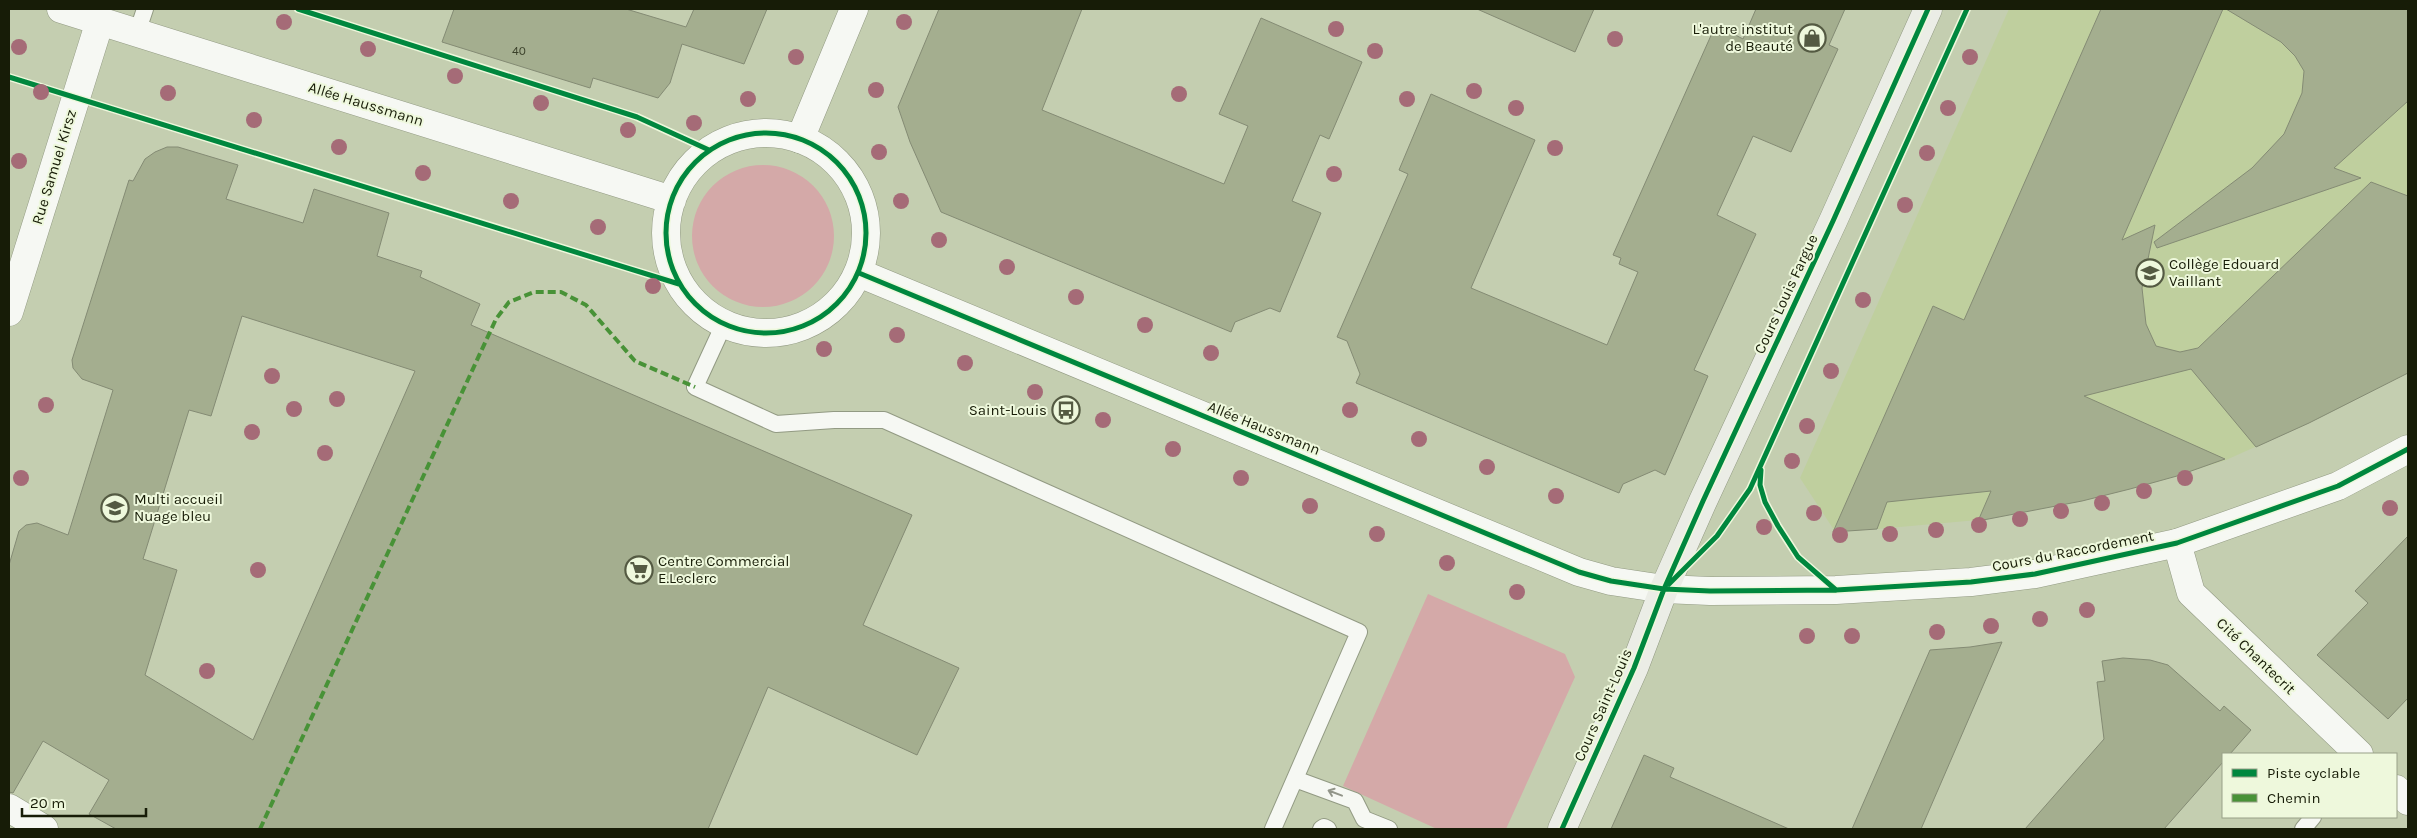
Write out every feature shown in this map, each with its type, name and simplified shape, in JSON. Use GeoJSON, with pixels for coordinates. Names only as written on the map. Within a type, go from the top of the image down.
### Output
{"type":"FeatureCollection","features":[{"type":"Feature","properties":{"kind":"main road","name":"Cours Louis Fargue"},"geometry":{"type":"LineString","coordinates":[[1664,589],[1928,9]]}},
{"type":"Feature","properties":{"kind":"main road","name":"Cours Saint-Louis"},"geometry":{"type":"LineString","coordinates":[[1562,829],[1634,668],[1664,589]]}},
{"type":"Feature","properties":{"kind":"street","name":"Allée Haussmann"},"geometry":{"type":"LineString","coordinates":[[61,9],[100,21],[141,21],[672,200]]}},
{"type":"Feature","properties":{"kind":"street"},"geometry":{"type":"LineString","coordinates":[[800,139],[854,9]]}},
{"type":"Feature","properties":{"kind":"street","name":"Rue Samuel Kirsz"},"geometry":{"type":"LineString","coordinates":[[9,312],[100,21]]}},
{"type":"Feature","properties":{"kind":"street"},"geometry":{"type":"LineString","coordinates":[[769,133],[800,139],[828,154],[851,178],[864,208],[867,241],[859,273],[841,300],[816,320],[786,332],[753,332],[724,324],[698,306],[679,284],[669,257],[666,228],[672,200],[687,172],[709,150],[738,137],[769,133]]}},
{"type":"Feature","properties":{"kind":"street","name":"Allée Haussmann"},"geometry":{"type":"LineString","coordinates":[[859,273],[1579,572],[1611,581],[1664,589]]}},
{"type":"Feature","properties":{"kind":"street","name":"Cours du Raccordement"},"geometry":{"type":"LineString","coordinates":[[1664,589],[1710,591],[1836,590],[1972,582],[2035,574],[2177,543],[2338,486],[2408,449]]}},
{"type":"Feature","properties":{"kind":"street","name":"Cité Chantecrit"},"geometry":{"type":"LineString","coordinates":[[2177,543],[2192,593],[2358,753]]}},
{"type":"Feature","properties":{"kind":"street"},"geometry":{"type":"LineString","coordinates":[[2397,790],[2408,801]]}},
{"type":"Feature","properties":{"kind":"street"},"geometry":{"type":"LineString","coordinates":[[9,808],[44,829]]}},
{"type":"Feature","properties":{"kind":"lane"},"geometry":{"type":"LineString","coordinates":[[724,324],[696,388],[776,424],[834,420],[884,420],[1359,632],[1273,829]]}},
{"type":"Feature","properties":{"kind":"lane"},"geometry":{"type":"LineString","coordinates":[[1295,779],[1354,801],[1364,818],[1389,829]]}},
{"type":"Feature","properties":{"kind":"lane"},"geometry":{"type":"LineString","coordinates":[[2303,829],[2312,818]]}},
{"type":"Feature","properties":{"kind":"lane"},"geometry":{"type":"LineString","coordinates":[[1321,829],[1328,829]]}},
{"type":"Feature","properties":{"kind":"shaded area","name":"Collège Edouard Vaillant"},"geometry":{"type":"Polygon","coordinates":[[[2009,9],[2408,9],[2408,373],[2309,423],[2226,460],[2153,483],[2082,501],[1978,520],[1877,529],[1834,530],[1800,478],[2009,9]]]}},
{"type":"Feature","properties":{"kind":"shaded area"},"geometry":{"type":"Polygon","coordinates":[[[763,165],[790,171],[802,177],[813,186],[822,197],[828,209],[834,236],[828,263],[822,275],[813,286],[802,295],[790,301],[763,307],[736,301],[724,295],[713,286],[704,275],[698,263],[692,236],[698,209],[704,197],[713,186],[724,177],[736,171],[763,165]]]}},
{"type":"Feature","properties":{"kind":"shaded area"},"geometry":{"type":"Polygon","coordinates":[[[1428,594],[1565,654],[1575,677],[1506,829],[1437,829],[1343,786],[1428,594]]]}},
{"type":"Feature","properties":{"kind":"building"},"geometry":{"type":"Polygon","coordinates":[[[454,9],[626,9],[686,27],[694,9],[767,9],[744,64],[682,44],[670,83],[658,98],[593,78],[590,88],[442,42],[454,9]]]}},
{"type":"Feature","properties":{"kind":"building"},"geometry":{"type":"Polygon","coordinates":[[[939,9],[1082,9],[1042,110],[1224,184],[1248,126],[1219,114],[1261,18],[1362,62],[1329,139],[1320,135],[1292,201],[1321,213],[1280,312],[1270,308],[1235,322],[1231,332],[941,212],[910,142],[898,107],[939,9]]]}},
{"type":"Feature","properties":{"kind":"building"},"geometry":{"type":"Polygon","coordinates":[[[1477,9],[1594,9],[1575,52],[1477,9]]]}},
{"type":"Feature","properties":{"kind":"building"},"geometry":{"type":"Polygon","coordinates":[[[1756,9],[1845,9],[1829,45],[1838,49],[1791,152],[1753,136],[1717,215],[1756,234],[1694,370],[1708,376],[1665,475],[1655,470],[1623,484],[1619,493],[1356,383],[1360,374],[1347,341],[1337,337],[1408,174],[1399,170],[1431,94],[1535,140],[1471,288],[1607,345],[1638,272],[1619,264],[1621,258],[1613,255],[1713,31],[1721,36],[1724,29],[1743,39],[1756,9]]]}},
{"type":"Feature","properties":{"kind":"building"},"geometry":{"type":"Polygon","coordinates":[[[2101,9],[2223,9],[2122,240],[2155,225],[2142,288],[2146,324],[2156,346],[2180,352],[2198,348],[2371,182],[2408,196],[2408,373],[2309,423],[2256,447],[2191,369],[2084,396],[2225,459],[2177,476],[2130,489],[2082,501],[1978,521],[1991,491],[1887,502],[1877,529],[1833,532],[1933,306],[1964,320],[2101,9]]]}},
{"type":"Feature","properties":{"kind":"building"},"geometry":{"type":"Polygon","coordinates":[[[2226,9],[2408,9],[2408,101],[2334,168],[2361,178],[2157,248],[2154,242],[2252,168],[2284,134],[2302,93],[2304,71],[2295,56],[2281,42],[2226,9]]]}},
{"type":"Feature","properties":{"kind":"building"},"geometry":{"type":"Polygon","coordinates":[[[167,147],[178,147],[238,165],[226,199],[303,223],[314,189],[389,213],[377,256],[422,271],[420,277],[480,304],[471,325],[912,515],[863,625],[959,668],[917,755],[768,687],[708,829],[116,829],[89,814],[109,780],[43,741],[13,793],[9,792],[9,565],[19,531],[26,525],[37,523],[68,535],[113,390],[82,379],[73,368],[72,360],[129,180],[133,181],[145,159],[167,147]],[[242,316],[211,416],[189,410],[143,559],[177,570],[145,675],[253,740],[415,371],[242,316]]]}},
{"type":"Feature","properties":{"kind":"building"},"geometry":{"type":"Polygon","coordinates":[[[2408,536],[2408,698],[2388,719],[2317,655],[2368,603],[2355,591],[2408,536]]]}},
{"type":"Feature","properties":{"kind":"building"},"geometry":{"type":"Polygon","coordinates":[[[2002,642],[1921,829],[1852,829],[1930,650],[2002,642]]]}},
{"type":"Feature","properties":{"kind":"building"},"geometry":{"type":"Polygon","coordinates":[[[2123,658],[2150,660],[2168,665],[2220,711],[2224,706],[2251,730],[2231,753],[2222,753],[2222,763],[2164,829],[2025,829],[2104,739],[2097,682],[2105,681],[2102,661],[2123,658]]]}},
{"type":"Feature","properties":{"kind":"building"},"geometry":{"type":"Polygon","coordinates":[[[1644,755],[1674,768],[1670,777],[1789,829],[1611,829],[1644,755]]]}},
{"type":"Feature","properties":{"kind":"marked path"},"geometry":{"type":"LineString","coordinates":[[260,829],[496,319],[509,302],[534,292],[561,292],[586,305],[635,361],[695,387]]}},
{"type":"Feature","properties":{"kind":"cycle path"},"geometry":{"type":"LineString","coordinates":[[298,9],[637,117],[709,150]]}},
{"type":"Feature","properties":{"kind":"cycle path"},"geometry":{"type":"LineString","coordinates":[[1562,829],[1634,668],[1664,589],[1703,501],[1833,221],[1928,9]]}},
{"type":"Feature","properties":{"kind":"cycle path"},"geometry":{"type":"LineString","coordinates":[[1669,584],[1717,536],[1750,489],[1967,9]]}},
{"type":"Feature","properties":{"kind":"cycle path"},"geometry":{"type":"LineString","coordinates":[[9,77],[679,284]]}},
{"type":"Feature","properties":{"kind":"cycle path"},"geometry":{"type":"LineString","coordinates":[[766,133],[785,135],[813,145],[829,156],[843,170],[858,195],[864,214],[866,233],[864,252],[854,280],[843,296],[829,310],[804,325],[785,331],[766,333],[747,331],[719,321],[703,310],[689,296],[674,271],[668,252],[666,233],[668,214],[678,186],[689,170],[703,156],[728,141],[747,135],[766,133]]}},
{"type":"Feature","properties":{"kind":"cycle path"},"geometry":{"type":"LineString","coordinates":[[859,273],[1579,572],[1611,581],[1664,589],[1710,591],[1836,590],[1971,582],[2035,574],[2177,543],[2338,486],[2408,449]]}},
{"type":"Feature","properties":{"kind":"cycle path"},"geometry":{"type":"LineString","coordinates":[[1761,470],[1760,485],[1765,502],[1778,526],[1798,557],[1836,590]]}},
{"type":"Feature","properties":{"kind":"place","name":"L'autre institut de Beauté"},"geometry":{"type":"Point","coordinates":[1812,38]}},
{"type":"Feature","properties":{"kind":"place","name":"Collège Edouard Vaillant"},"geometry":{"type":"Point","coordinates":[2150,273]}},
{"type":"Feature","properties":{"kind":"place","name":"Saint-Louis"},"geometry":{"type":"Point","coordinates":[1066,410]}},
{"type":"Feature","properties":{"kind":"place","name":"Multi accueil Nuage bleu"},"geometry":{"type":"Point","coordinates":[115,508]}},
{"type":"Feature","properties":{"kind":"place","name":"Centre Commercial E.Leclerc"},"geometry":{"type":"Point","coordinates":[639,570]}}]}
